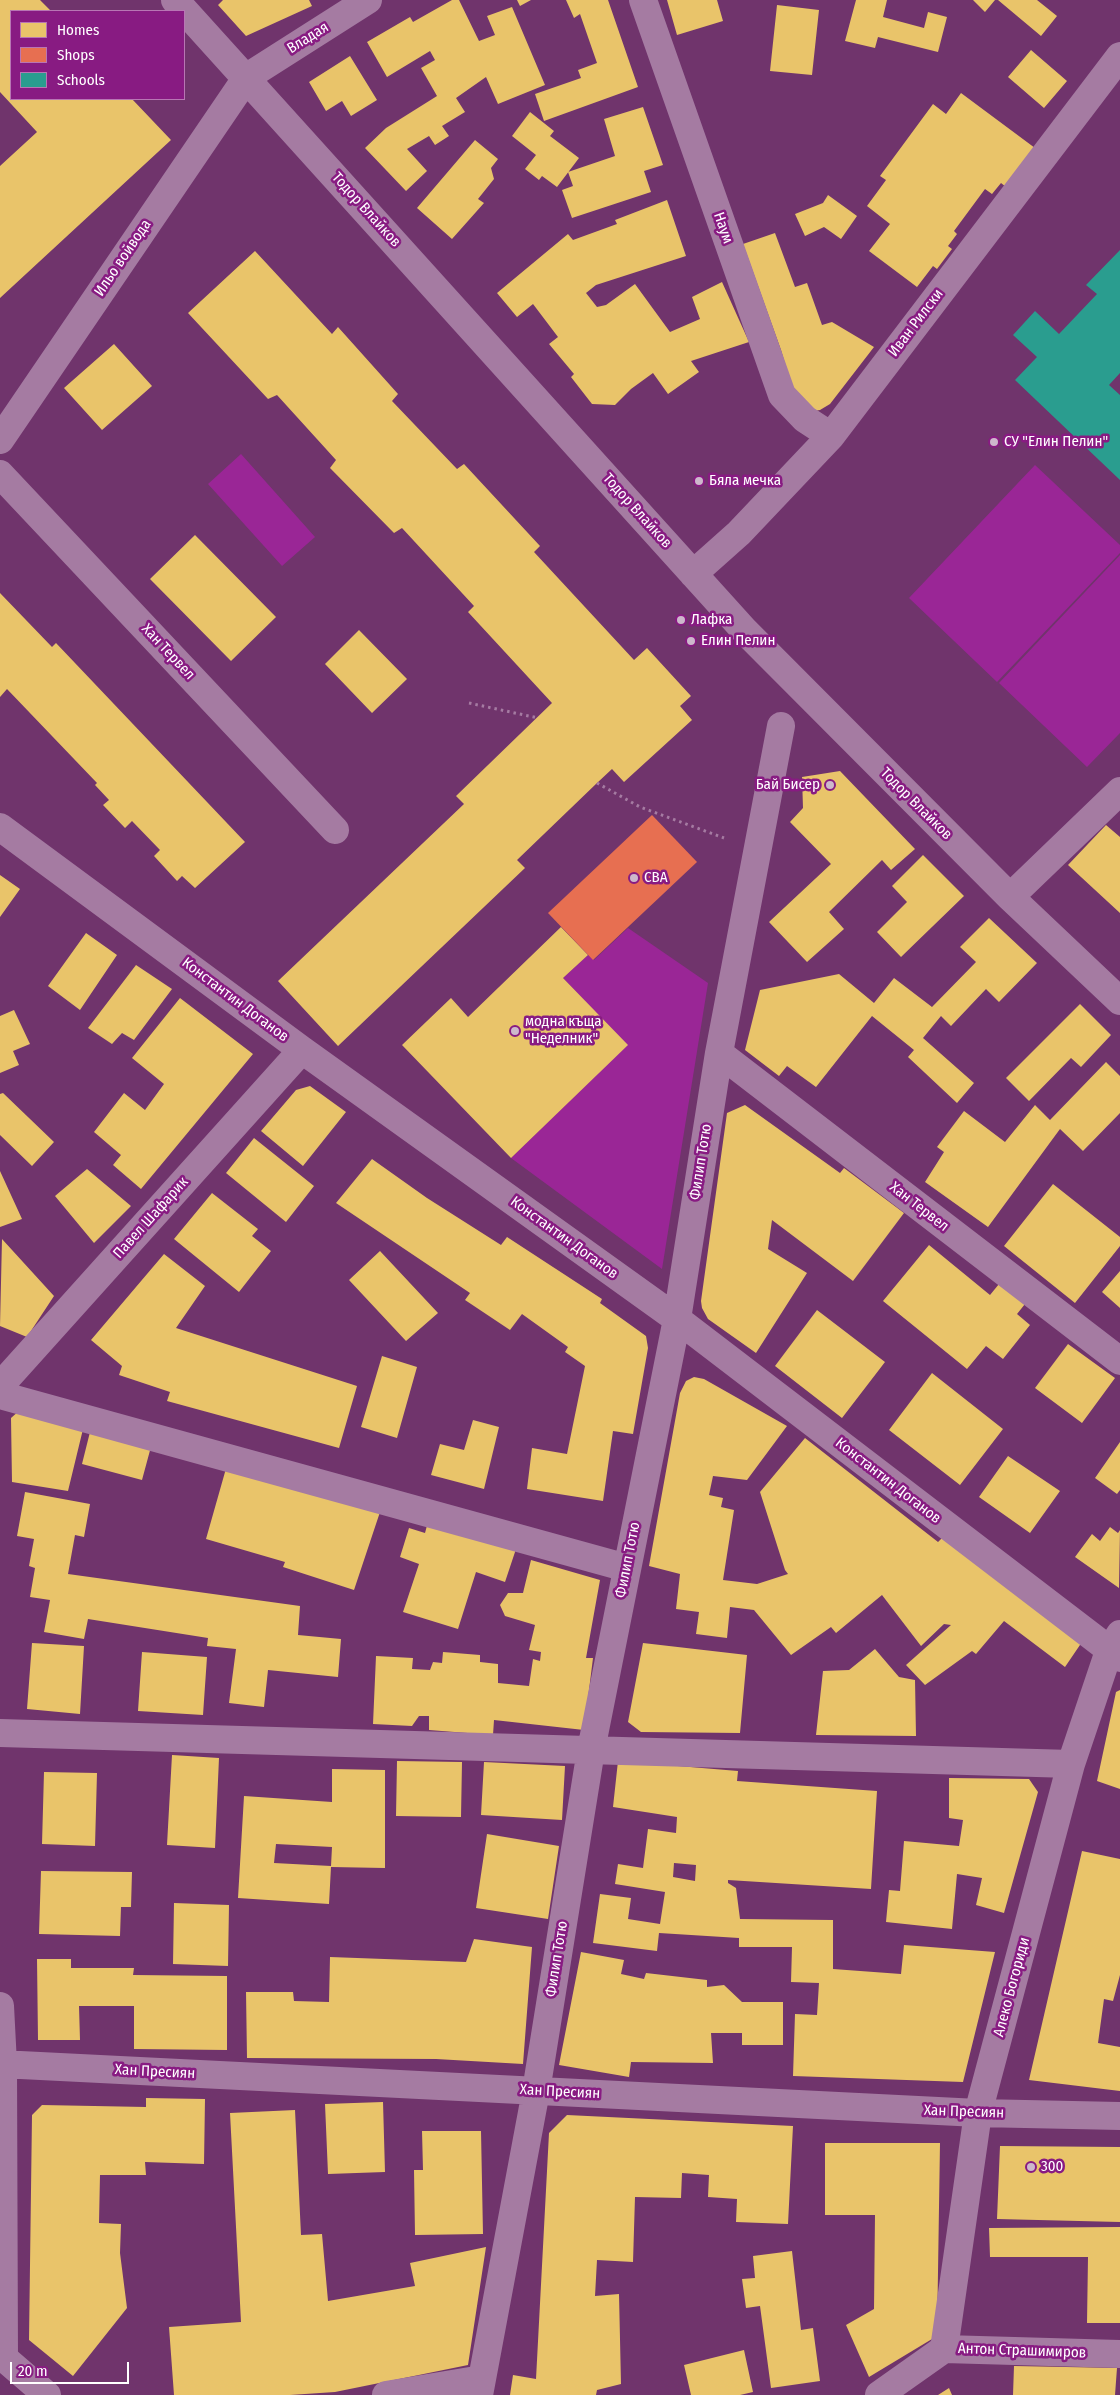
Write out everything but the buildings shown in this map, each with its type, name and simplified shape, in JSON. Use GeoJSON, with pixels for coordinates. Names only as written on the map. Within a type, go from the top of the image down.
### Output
{"type":"FeatureCollection","features":[{"type":"Feature","properties":{"kind":"street","name":"Тодор Влайков"},"geometry":{"type":"LineString","coordinates":[[175,0],[184,10]]}},
{"type":"Feature","properties":{"kind":"street","name":"Владая"},"geometry":{"type":"LineString","coordinates":[[247,77],[368,0]]}},
{"type":"Feature","properties":{"kind":"street","name":"Наум"},"geometry":{"type":"LineString","coordinates":[[643,0],[782,394],[805,419],[831,436]]}},
{"type":"Feature","properties":{"kind":"street","name":"Тодор Влайков"},"geometry":{"type":"LineString","coordinates":[[185,11],[247,77],[693,574],[777,664],[1010,897],[1120,1001]]}},
{"type":"Feature","properties":{"kind":"street","name":"Иван Рилски"},"geometry":{"type":"LineString","coordinates":[[693,574],[739,534],[831,436],[1120,56]]}},
{"type":"Feature","properties":{"kind":"street","name":"Ильо войвода"},"geometry":{"type":"LineString","coordinates":[[0,440],[247,77]]}},
{"type":"Feature","properties":{"kind":"street","name":"Хан Тервел"},"geometry":{"type":"LineString","coordinates":[[0,474],[335,830]]}},
{"type":"Feature","properties":{"kind":"street","name":"Филип Тотю"},"geometry":{"type":"LineString","coordinates":[[480,2387],[536,2091],[591,1750],[677,1319],[719,1053],[782,726]]}},
{"type":"Feature","properties":{"kind":"street"},"geometry":{"type":"LineString","coordinates":[[1010,897],[1120,791]]}},
{"type":"Feature","properties":{"kind":"street","name":"Константин Доганов"},"geometry":{"type":"LineString","coordinates":[[0,827],[302,1050],[677,1319],[1116,1648]]}},
{"type":"Feature","properties":{"kind":"street","name":"Павел Шафарик"},"geometry":{"type":"LineString","coordinates":[[0,1386],[302,1050]]}},
{"type":"Feature","properties":{"kind":"street","name":"Хан Тервел"},"geometry":{"type":"LineString","coordinates":[[719,1053],[1120,1361]]}},
{"type":"Feature","properties":{"kind":"street"},"geometry":{"type":"LineString","coordinates":[[0,1395],[627,1568]]}},
{"type":"Feature","properties":{"kind":"street","name":"Алеко Богориди"},"geometry":{"type":"LineString","coordinates":[[944,2349],[978,2113],[1071,1764],[1116,1648]]}},
{"type":"Feature","properties":{"kind":"street"},"geometry":{"type":"LineString","coordinates":[[0,1733],[1071,1764]]}},
{"type":"Feature","properties":{"kind":"street"},"geometry":{"type":"LineString","coordinates":[[0,2006],[2,2360],[46,2395]]}},
{"type":"Feature","properties":{"kind":"street","name":"Хан Пресиян"},"geometry":{"type":"LineString","coordinates":[[1,2064],[978,2113],[1120,2116]]}},
{"type":"Feature","properties":{"kind":"street","name":"Антон Страшимиров"},"geometry":{"type":"LineString","coordinates":[[879,2395],[944,2349],[1120,2354]]}},
{"type":"Feature","properties":{"kind":"street"},"geometry":{"type":"LineString","coordinates":[[386,2395],[480,2387]]}},
{"type":"Feature","properties":{"kind":"path"},"geometry":{"type":"LineString","coordinates":[[469,703],[538,718]]}},
{"type":"Feature","properties":{"kind":"path"},"geometry":{"type":"LineString","coordinates":[[597,783],[640,806],[758,850]]}},
{"type":"Feature","properties":{"kind":"shaded area"},"geometry":{"type":"Polygon","coordinates":[[[241,454],[315,537],[282,566],[208,484],[241,454]]]}},
{"type":"Feature","properties":{"kind":"shaded area"},"geometry":{"type":"Polygon","coordinates":[[[1035,465],[1120,545],[1120,553],[997,682],[909,598],[1035,465]]]}},
{"type":"Feature","properties":{"kind":"shaded area"},"geometry":{"type":"Polygon","coordinates":[[[1120,555],[1120,733],[1087,767],[999,683],[1120,555]]]}},
{"type":"Feature","properties":{"kind":"shaded area"},"geometry":{"type":"Polygon","coordinates":[[[628,928],[708,983],[662,1269],[511,1158],[627,1045],[563,978],[588,955],[594,960],[628,928]]]}},
{"type":"Feature","properties":{"kind":"place","name":"СУ \"Елин Пелин\""},"geometry":{"type":"Point","coordinates":[994,442]}},
{"type":"Feature","properties":{"kind":"place","name":"Бяла мечка"},"geometry":{"type":"Point","coordinates":[699,481]}},
{"type":"Feature","properties":{"kind":"place","name":"Лафка"},"geometry":{"type":"Point","coordinates":[681,620]}},
{"type":"Feature","properties":{"kind":"place","name":"Елин Пелин"},"geometry":{"type":"Point","coordinates":[691,641]}},
{"type":"Feature","properties":{"kind":"place","name":"Бай Бисер"},"geometry":{"type":"Point","coordinates":[830,785]}},
{"type":"Feature","properties":{"kind":"place","name":"CBA"},"geometry":{"type":"Point","coordinates":[634,878]}},
{"type":"Feature","properties":{"kind":"place","name":"модна къща \"Неделник\""},"geometry":{"type":"Point","coordinates":[515,1031]}},
{"type":"Feature","properties":{"kind":"place","name":"300"},"geometry":{"type":"Point","coordinates":[1031,2167]}}]}
